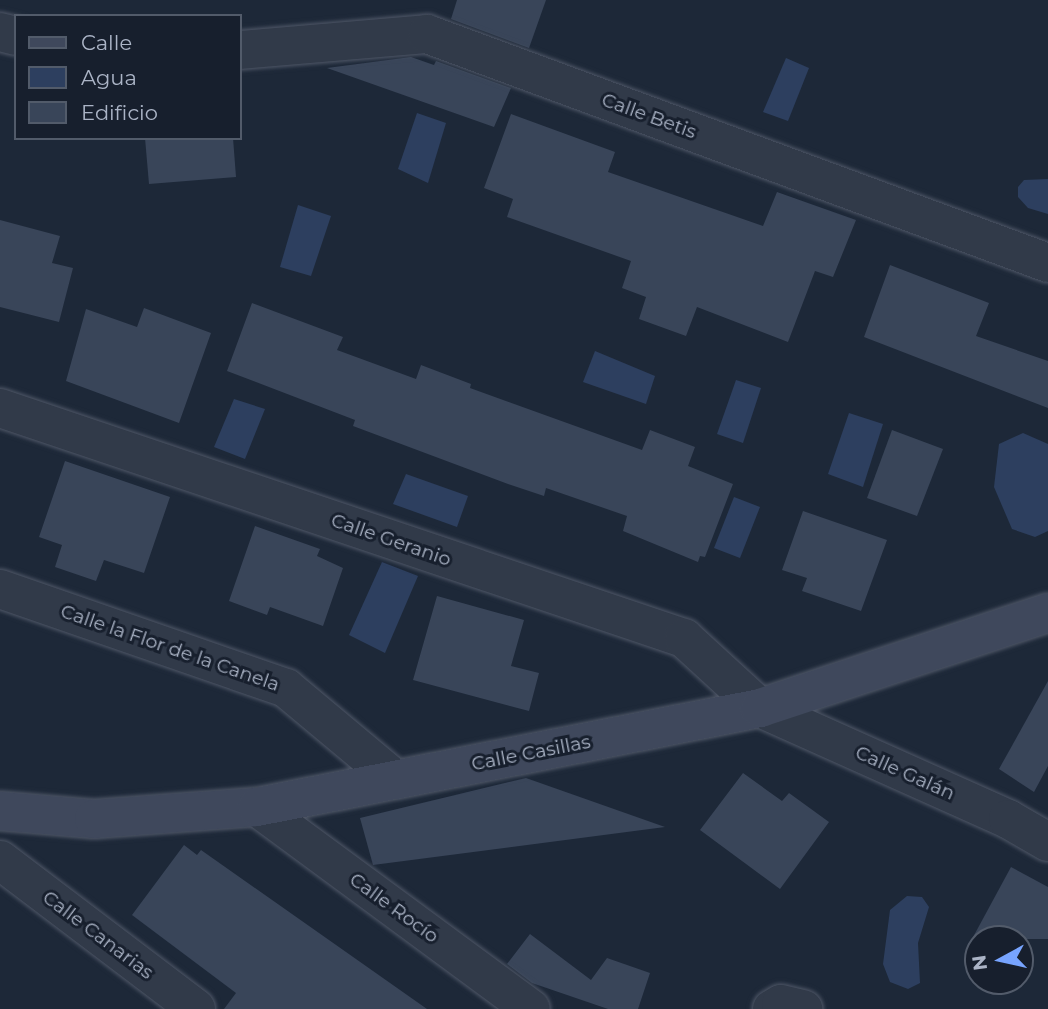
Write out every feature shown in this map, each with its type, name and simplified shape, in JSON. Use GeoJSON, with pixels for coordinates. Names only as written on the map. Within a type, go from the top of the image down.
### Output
{"type":"FeatureCollection","features":[{"type":"Feature","properties":{"kind":"street","name":"Calle Betis"},"geometry":{"type":"LineString","coordinates":[[242,50],[427,34],[1048,263]]}},
{"type":"Feature","properties":{"kind":"street","name":"Calle Geranio"},"geometry":{"type":"LineString","coordinates":[[0,408],[684,638],[760,708]]}},
{"type":"Feature","properties":{"kind":"street","name":"Calle la Flor de la Canela"},"geometry":{"type":"LineString","coordinates":[[0,589],[286,688],[395,779]]}},
{"type":"Feature","properties":{"kind":"street","name":"Calle Casillas"},"geometry":{"type":"LineString","coordinates":[[0,811],[94,819],[257,807],[760,708],[1048,613]]}},
{"type":"Feature","properties":{"kind":"street","name":"Calle Galán"},"geometry":{"type":"LineString","coordinates":[[760,708],[1008,819],[1048,842]]}},
{"type":"Feature","properties":{"kind":"street","name":"Calle Rocío"},"geometry":{"type":"LineString","coordinates":[[257,807],[531,1009]]}},
{"type":"Feature","properties":{"kind":"street","name":"Calle Canarias"},"geometry":{"type":"LineString","coordinates":[[0,860],[196,1009]]}},
{"type":"Feature","properties":{"kind":"street"},"geometry":{"type":"LineString","coordinates":[[772,1009],[781,1004],[803,1009]]}},
{"type":"Feature","properties":{"kind":"water"},"geometry":{"type":"Polygon","coordinates":[[[786,58],[809,68],[788,121],[763,112],[786,58]]]}},
{"type":"Feature","properties":{"kind":"water"},"geometry":{"type":"Polygon","coordinates":[[[417,113],[446,123],[428,183],[398,169],[417,113]]]}},
{"type":"Feature","properties":{"kind":"water"},"geometry":{"type":"Polygon","coordinates":[[[1048,179],[1048,214],[1028,208],[1018,197],[1018,187],[1024,180],[1048,179]]]}},
{"type":"Feature","properties":{"kind":"water"},"geometry":{"type":"Polygon","coordinates":[[[298,205],[331,216],[311,276],[280,267],[298,205]]]}},
{"type":"Feature","properties":{"kind":"water"},"geometry":{"type":"Polygon","coordinates":[[[595,351],[655,376],[646,404],[583,382],[595,351]]]}},
{"type":"Feature","properties":{"kind":"water"},"geometry":{"type":"Polygon","coordinates":[[[736,380],[761,388],[743,443],[717,434],[736,380]]]}},
{"type":"Feature","properties":{"kind":"water"},"geometry":{"type":"Polygon","coordinates":[[[234,399],[265,409],[245,459],[214,447],[234,399]]]}},
{"type":"Feature","properties":{"kind":"water"},"geometry":{"type":"Polygon","coordinates":[[[849,413],[883,424],[863,487],[828,474],[849,413]]]}},
{"type":"Feature","properties":{"kind":"water"},"geometry":{"type":"Polygon","coordinates":[[[1023,433],[1048,444],[1048,531],[1035,537],[1012,529],[994,487],[999,444],[1023,433]]]}},
{"type":"Feature","properties":{"kind":"water"},"geometry":{"type":"Polygon","coordinates":[[[406,474],[468,496],[457,527],[393,504],[406,474]]]}},
{"type":"Feature","properties":{"kind":"water"},"geometry":{"type":"Polygon","coordinates":[[[734,497],[760,507],[740,558],[714,548],[734,497]]]}},
{"type":"Feature","properties":{"kind":"water"},"geometry":{"type":"Polygon","coordinates":[[[382,562],[418,576],[385,653],[349,635],[382,562]]]}},
{"type":"Feature","properties":{"kind":"water"},"geometry":{"type":"Polygon","coordinates":[[[907,896],[922,897],[929,907],[918,943],[920,983],[908,989],[890,982],[883,964],[890,910],[907,896]]]}},
{"type":"Feature","properties":{"kind":"building"},"geometry":{"type":"Polygon","coordinates":[[[457,0],[546,0],[529,48],[451,19],[457,0]]]}},
{"type":"Feature","properties":{"kind":"building"},"geometry":{"type":"Polygon","coordinates":[[[411,57],[434,65],[436,61],[511,88],[494,127],[327,68],[411,57]]]}},
{"type":"Feature","properties":{"kind":"building"},"geometry":{"type":"Polygon","coordinates":[[[511,114],[615,152],[608,172],[763,226],[777,192],[856,220],[833,277],[815,271],[788,342],[697,307],[686,336],[639,319],[646,297],[622,288],[631,261],[507,217],[513,199],[484,188],[511,114]]]}},
{"type":"Feature","properties":{"kind":"building"},"geometry":{"type":"Polygon","coordinates":[[[145,140],[233,140],[236,177],[149,184],[145,140]]]}},
{"type":"Feature","properties":{"kind":"building"},"geometry":{"type":"Polygon","coordinates":[[[0,220],[60,236],[52,263],[73,268],[59,322],[0,307],[0,220]]]}},
{"type":"Feature","properties":{"kind":"building"},"geometry":{"type":"Polygon","coordinates":[[[890,265],[989,303],[976,336],[1048,361],[1048,408],[864,337],[890,265]]]}},
{"type":"Feature","properties":{"kind":"building"},"geometry":{"type":"Polygon","coordinates":[[[252,303],[343,337],[337,350],[416,379],[421,365],[471,384],[470,388],[642,450],[650,430],[695,447],[688,466],[733,484],[705,557],[700,556],[698,562],[623,531],[627,516],[546,488],[544,496],[508,484],[353,426],[355,420],[227,371],[252,303]]]}},
{"type":"Feature","properties":{"kind":"building"},"geometry":{"type":"Polygon","coordinates":[[[144,308],[211,333],[179,423],[66,381],[86,309],[137,327],[144,308]]]}},
{"type":"Feature","properties":{"kind":"building"},"geometry":{"type":"Polygon","coordinates":[[[892,430],[943,449],[917,516],[867,498],[892,430]]]}},
{"type":"Feature","properties":{"kind":"building"},"geometry":{"type":"Polygon","coordinates":[[[65,461],[170,497],[144,573],[104,560],[96,581],[55,567],[62,545],[39,537],[65,461]]]}},
{"type":"Feature","properties":{"kind":"building"},"geometry":{"type":"Polygon","coordinates":[[[803,511],[887,540],[861,611],[802,591],[807,578],[782,570],[803,511]]]}},
{"type":"Feature","properties":{"kind":"building"},"geometry":{"type":"Polygon","coordinates":[[[255,526],[320,549],[317,556],[343,568],[323,626],[270,607],[267,615],[229,601],[255,526]]]}},
{"type":"Feature","properties":{"kind":"building"},"geometry":{"type":"Polygon","coordinates":[[[437,596],[524,620],[511,666],[539,673],[529,711],[413,680],[437,596]]]}},
{"type":"Feature","properties":{"kind":"building"},"geometry":{"type":"Polygon","coordinates":[[[1048,681],[1048,766],[1034,792],[999,769],[1048,681]]]}},
{"type":"Feature","properties":{"kind":"building"},"geometry":{"type":"Polygon","coordinates":[[[743,773],[782,801],[789,793],[829,822],[780,889],[700,830],[743,773]]]}},
{"type":"Feature","properties":{"kind":"building"},"geometry":{"type":"Polygon","coordinates":[[[526,778],[665,827],[373,865],[360,818],[526,778]]]}},
{"type":"Feature","properties":{"kind":"building"},"geometry":{"type":"Polygon","coordinates":[[[184,845],[197,855],[201,850],[427,1009],[224,1009],[236,993],[132,915],[184,845]]]}},
{"type":"Feature","properties":{"kind":"building"},"geometry":{"type":"Polygon","coordinates":[[[1011,867],[1048,887],[1048,939],[1034,939],[1034,925],[980,925],[1011,867]]]}},
{"type":"Feature","properties":{"kind":"building"},"geometry":{"type":"Polygon","coordinates":[[[530,934],[591,980],[607,958],[650,973],[638,1009],[608,1009],[532,983],[507,964],[530,934]]]}}]}
